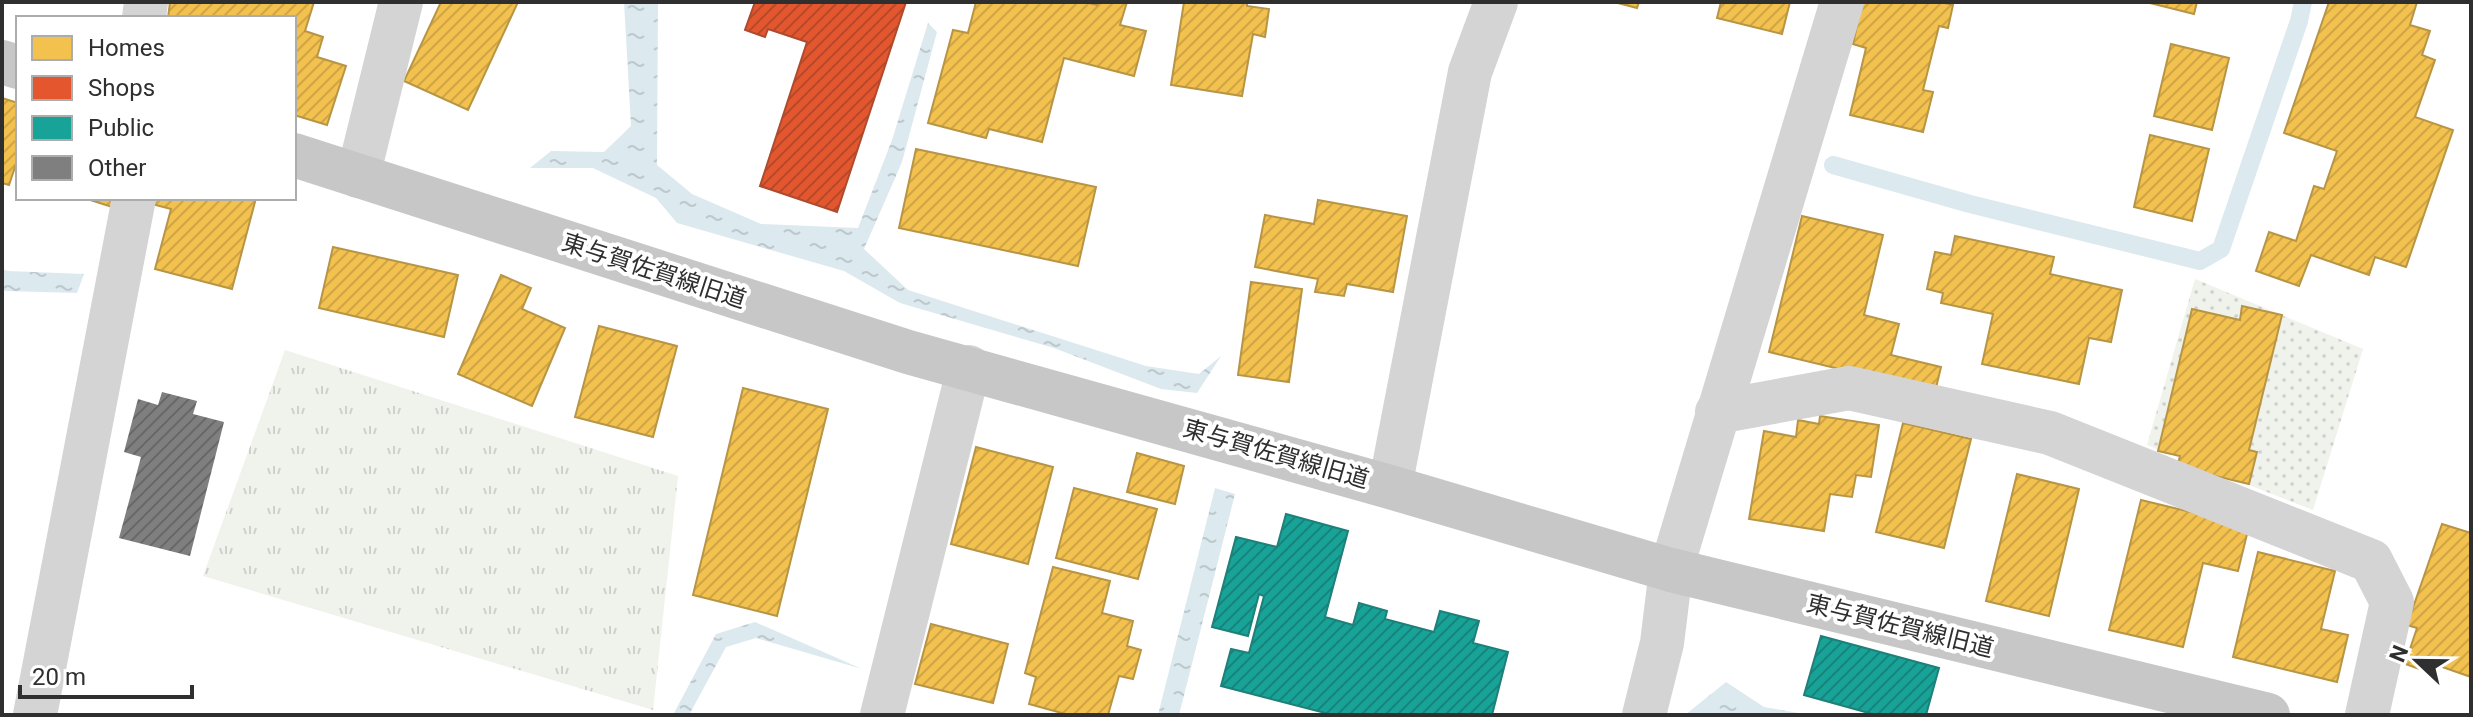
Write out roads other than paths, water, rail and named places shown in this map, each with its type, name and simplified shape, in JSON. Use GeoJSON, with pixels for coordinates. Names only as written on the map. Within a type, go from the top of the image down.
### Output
{"type":"FeatureCollection","features":[{"type":"Feature","properties":{"kind":"main road","name":"東与賀佐賀線旧道"},"geometry":{"type":"LineString","coordinates":[[296,156],[908,352],[1390,487],[1671,570],[2268,715]]}},
{"type":"Feature","properties":{"kind":"street"},"geometry":{"type":"LineString","coordinates":[[358,176],[401,2]]}},
{"type":"Feature","properties":{"kind":"street"},"geometry":{"type":"LineString","coordinates":[[1390,487],[1470,72],[1496,2]]}},
{"type":"Feature","properties":{"kind":"street"},"geometry":{"type":"LineString","coordinates":[[1644,715],[1662,643],[1671,570],[1842,2]]}},
{"type":"Feature","properties":{"kind":"street"},"geometry":{"type":"LineString","coordinates":[[35,715],[134,200]]}},
{"type":"Feature","properties":{"kind":"street"},"geometry":{"type":"LineString","coordinates":[[882,715],[969,367]]}},
{"type":"Feature","properties":{"kind":"street"},"geometry":{"type":"LineString","coordinates":[[1717,412],[1849,388],[2050,433],[2371,561],[2392,602],[2367,715]]}},
{"type":"Feature","properties":{"kind":"water"},"geometry":{"type":"Polygon","coordinates":[[[624,2],[658,2],[657,165],[692,194],[761,224],[858,228],[892,140],[928,23],[937,32],[902,162],[864,249],[908,290],[1146,366],[1199,374],[1221,356],[1197,393],[1161,389],[1054,348],[900,303],[844,271],[677,223],[656,198],[593,168],[530,168],[551,151],[604,152],[631,126],[624,2]]]}},
{"type":"Feature","properties":{"kind":"water"},"geometry":{"type":"Polygon","coordinates":[[[2,269],[84,274],[77,293],[6,291],[2,290],[2,269]]]}},
{"type":"Feature","properties":{"kind":"water"},"geometry":{"type":"Polygon","coordinates":[[[1215,488],[1235,494],[1179,715],[1158,715],[1215,488]]]}},
{"type":"Feature","properties":{"kind":"water"},"geometry":{"type":"Polygon","coordinates":[[[755,622],[862,669],[756,638],[726,647],[689,715],[673,715],[716,634],[755,622]]]}},
{"type":"Feature","properties":{"kind":"water"},"geometry":{"type":"Polygon","coordinates":[[[1726,682],[1764,707],[1810,715],[1685,715],[1726,682]]]}},
{"type":"Feature","properties":{"kind":"waterway"},"geometry":{"type":"LineString","coordinates":[[1833,165],[1970,204],[2200,261],[2221,249],[2303,2]]}}]}
